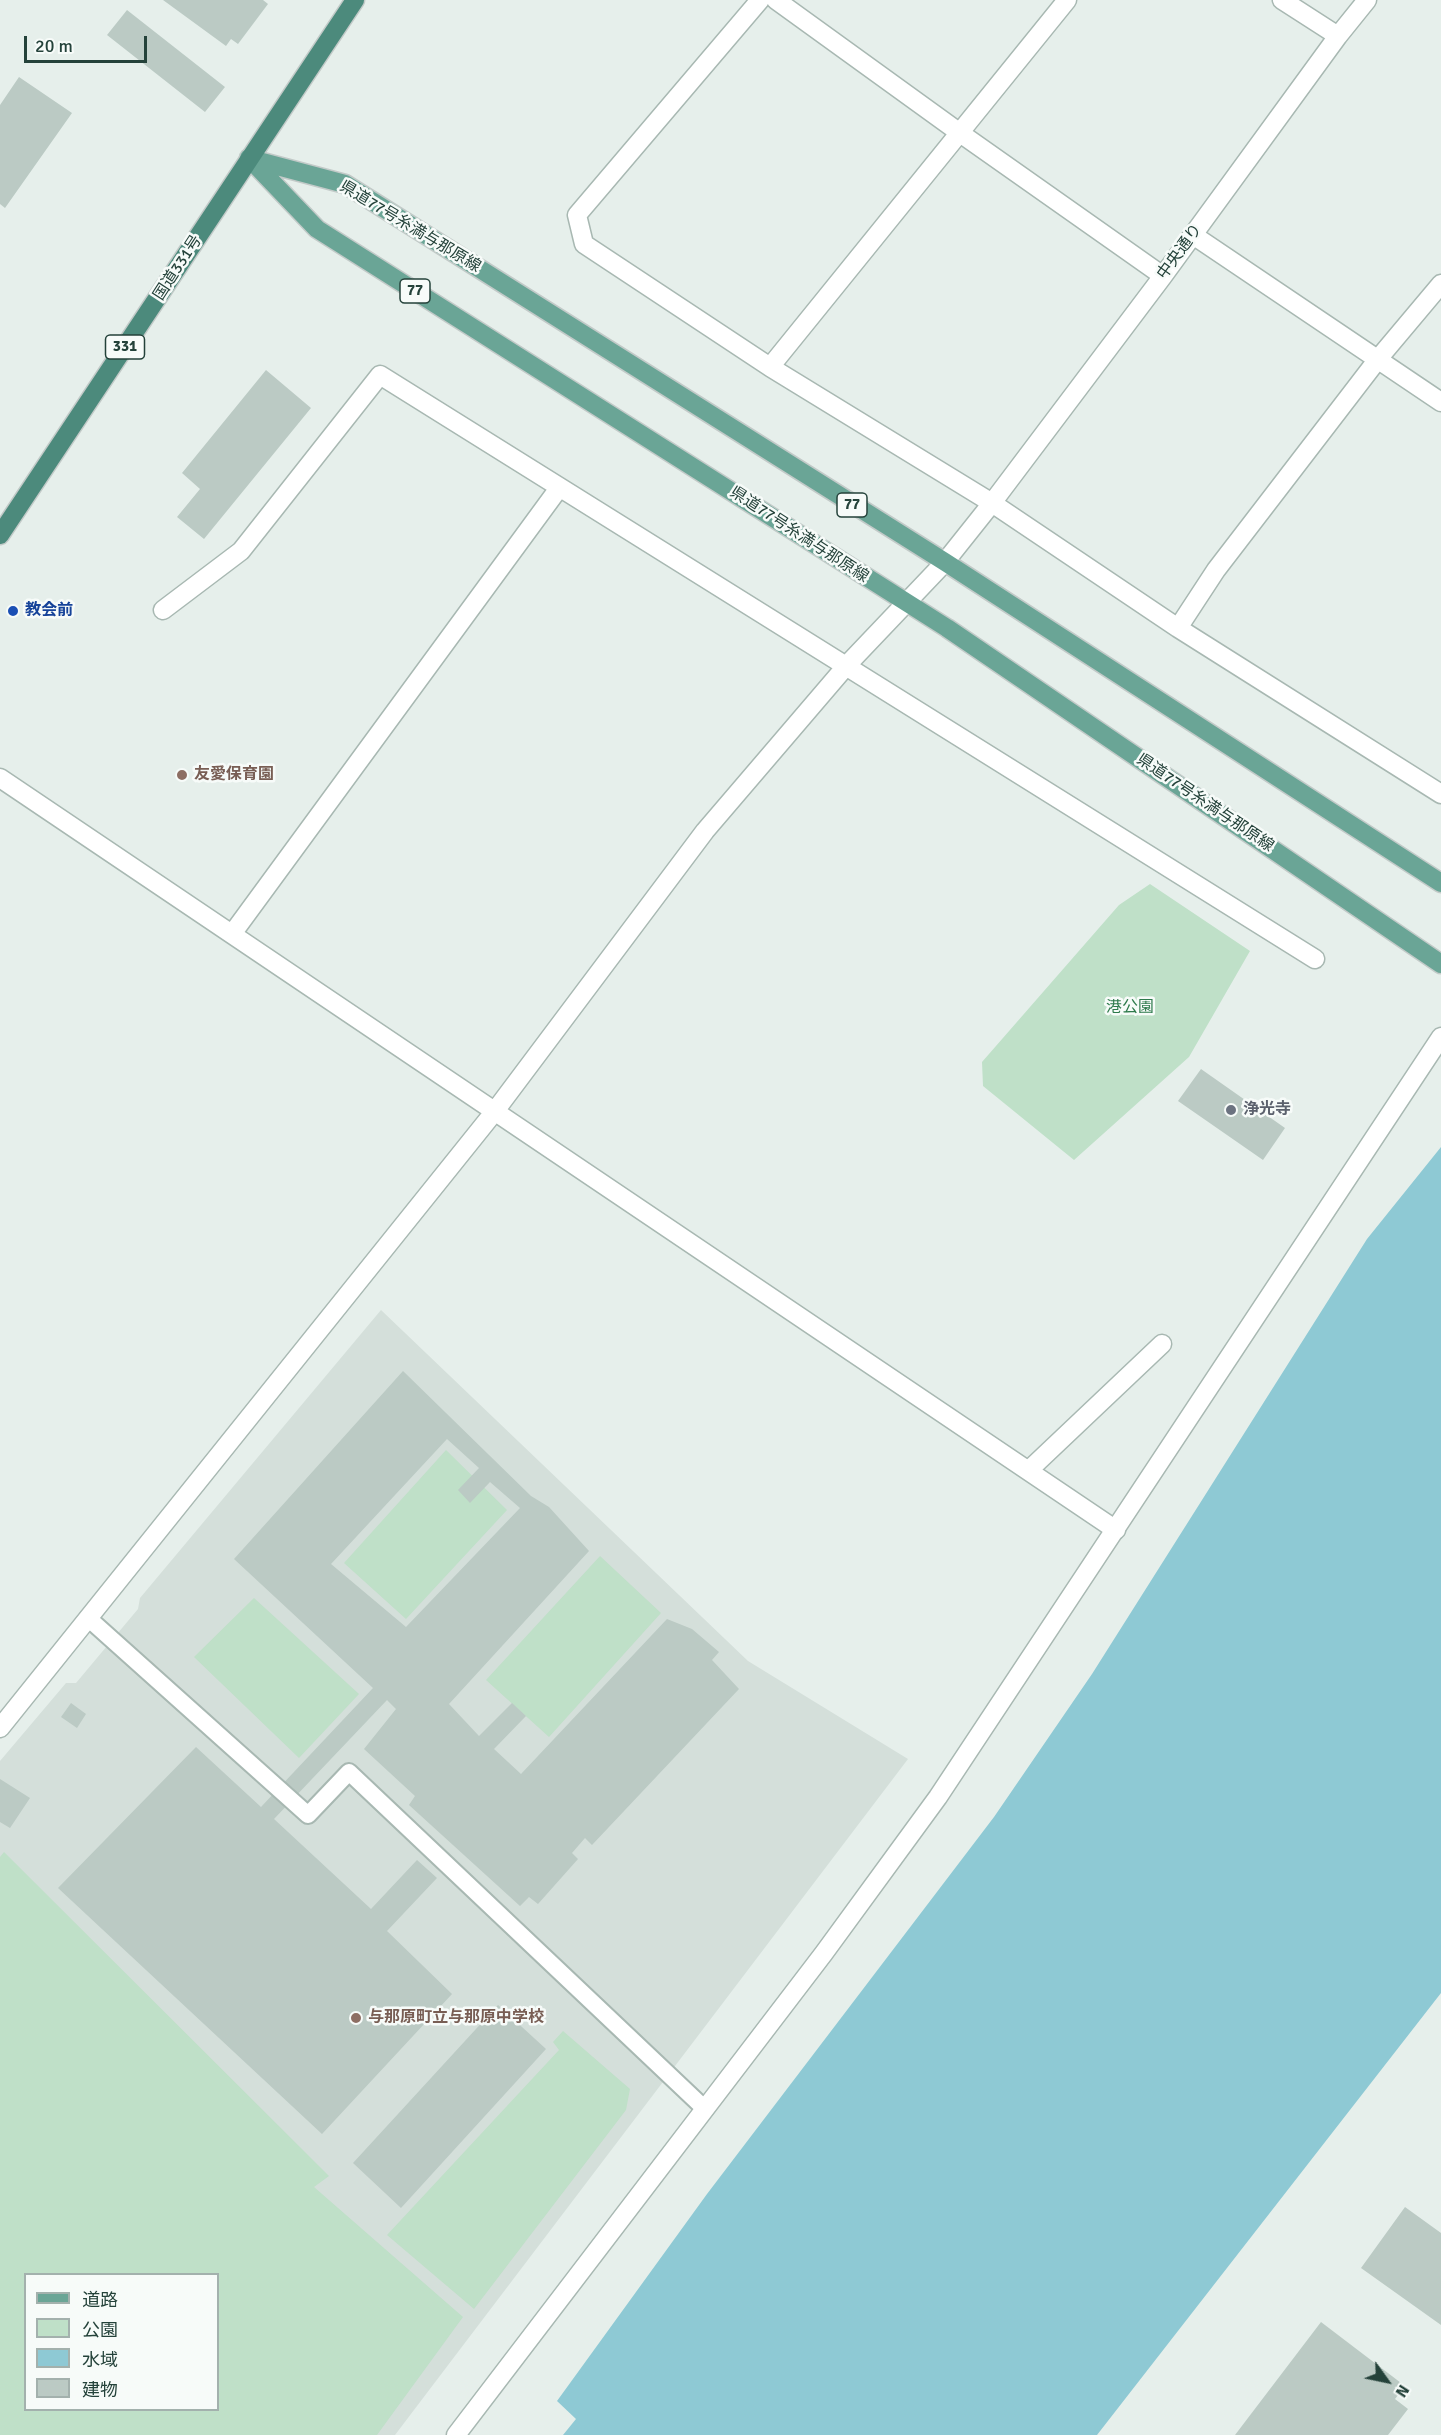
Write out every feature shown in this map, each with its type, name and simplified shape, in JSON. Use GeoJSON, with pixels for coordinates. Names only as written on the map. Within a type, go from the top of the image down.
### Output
{"type":"FeatureCollection","features":[{"type":"Feature","properties":{"kind":"highway","name":"国道331号"},"geometry":{"type":"LineString","coordinates":[[0,535],[355,0]]}},
{"type":"Feature","properties":{"kind":"main road","name":"県道77号糸満与那原線"},"geometry":{"type":"LineString","coordinates":[[249,158],[345,184],[945,562],[1441,883]]}},
{"type":"Feature","properties":{"kind":"main road","name":"県道77号糸満与那原線"},"geometry":{"type":"LineString","coordinates":[[249,158],[317,229],[977,648],[1441,964]]}},
{"type":"Feature","properties":{"kind":"street"},"geometry":{"type":"LineString","coordinates":[[760,0],[577,215],[584,244],[770,367],[992,503],[1178,628],[1441,794]]}},
{"type":"Feature","properties":{"kind":"street"},"geometry":{"type":"LineString","coordinates":[[776,0],[1163,276]]}},
{"type":"Feature","properties":{"kind":"street"},"geometry":{"type":"LineString","coordinates":[[770,367],[1067,0]]}},
{"type":"Feature","properties":{"kind":"street"},"geometry":{"type":"LineString","coordinates":[[1282,0],[1338,36]]}},
{"type":"Feature","properties":{"kind":"street","name":"中央通り"},"geometry":{"type":"LineString","coordinates":[[0,1728],[495,1111],[705,831],[847,665],[945,562],[992,503],[1367,0]]}},
{"type":"Feature","properties":{"kind":"street"},"geometry":{"type":"LineString","coordinates":[[1193,235],[1441,402]]}},
{"type":"Feature","properties":{"kind":"street"},"geometry":{"type":"LineString","coordinates":[[1178,628],[1216,570],[1378,359],[1441,284]]}},
{"type":"Feature","properties":{"kind":"street"},"geometry":{"type":"LineString","coordinates":[[164,610],[241,551],[380,375],[1315,959]]}},
{"type":"Feature","properties":{"kind":"street"},"geometry":{"type":"LineString","coordinates":[[232,934],[559,488]]}},
{"type":"Feature","properties":{"kind":"street"},"geometry":{"type":"LineString","coordinates":[[0,778],[1116,1530]]}},
{"type":"Feature","properties":{"kind":"street"},"geometry":{"type":"LineString","coordinates":[[456,2435],[705,2109],[938,1797],[1441,1037]]}},
{"type":"Feature","properties":{"kind":"street"},"geometry":{"type":"LineString","coordinates":[[1029,1470],[1162,1344]]}},
{"type":"Feature","properties":{"kind":"lane"},"geometry":{"type":"LineString","coordinates":[[88,1618],[308,1815],[349,1773],[705,2109]]}},
{"type":"Feature","properties":{"kind":"shaded area","name":"与那原町立与那原中学校"},"geometry":{"type":"Polygon","coordinates":[[[381,1310],[748,1661],[908,1759],[395,2435],[0,2435],[0,1761],[66,1683],[76,1683],[138,1609],[140,1598],[381,1310]]]}},
{"type":"Feature","properties":{"kind":"green space","name":"港公園"},"geometry":{"type":"Polygon","coordinates":[[[1150,884],[1250,951],[1189,1057],[1074,1160],[983,1086],[982,1062],[1119,905],[1150,884]]]}},
{"type":"Feature","properties":{"kind":"green space"},"geometry":{"type":"Polygon","coordinates":[[[446,1450],[507,1510],[406,1619],[344,1563],[446,1450]]]}},
{"type":"Feature","properties":{"kind":"green space"},"geometry":{"type":"Polygon","coordinates":[[[600,1556],[661,1613],[549,1737],[486,1680],[600,1556]]]}},
{"type":"Feature","properties":{"kind":"green space"},"geometry":{"type":"Polygon","coordinates":[[[254,1598],[359,1694],[299,1758],[194,1657],[254,1598]]]}},
{"type":"Feature","properties":{"kind":"green space"},"geometry":{"type":"Polygon","coordinates":[[[4,1852],[329,2176],[314,2187],[463,2317],[377,2435],[0,2435],[0,1857],[4,1852]]]}},
{"type":"Feature","properties":{"kind":"green space"},"geometry":{"type":"Polygon","coordinates":[[[563,2031],[630,2089],[626,2110],[474,2309],[387,2235],[559,2050],[553,2042],[563,2031]]]}},
{"type":"Feature","properties":{"kind":"water"},"geometry":{"type":"Polygon","coordinates":[[[1441,1147],[1441,1993],[1097,2435],[563,2435],[576,2419],[557,2401],[707,2194],[994,1817],[1092,1674],[1367,1239],[1441,1147]]]}},
{"type":"Feature","properties":{"kind":"building"},"geometry":{"type":"Polygon","coordinates":[[[163,0],[263,0],[268,4],[238,44],[231,39],[226,46],[163,0]]]}},
{"type":"Feature","properties":{"kind":"building"},"geometry":{"type":"Polygon","coordinates":[[[127,10],[225,87],[205,112],[107,35],[127,10]]]}},
{"type":"Feature","properties":{"kind":"building"},"geometry":{"type":"Polygon","coordinates":[[[19,77],[72,113],[5,208],[0,204],[0,105],[19,77]]]}},
{"type":"Feature","properties":{"kind":"building"},"geometry":{"type":"Polygon","coordinates":[[[266,370],[311,408],[204,539],[177,517],[200,489],[182,473],[266,370]]]}},
{"type":"Feature","properties":{"kind":"building"},"geometry":{"type":"Polygon","coordinates":[[[1201,1069],[1285,1128],[1263,1160],[1178,1101],[1201,1069]]]}},
{"type":"Feature","properties":{"kind":"building"},"geometry":{"type":"Polygon","coordinates":[[[403,1371],[531,1496],[549,1507],[589,1551],[449,1704],[479,1736],[512,1703],[526,1716],[494,1749],[521,1774],[667,1619],[692,1629],[719,1652],[712,1660],[739,1689],[592,1845],[585,1838],[572,1853],[578,1859],[538,1904],[529,1897],[520,1906],[409,1805],[415,1796],[364,1749],[396,1709],[387,1700],[274,1819],[371,1909],[417,1860],[437,1878],[387,1931],[452,1994],[322,2134],[58,1888],[196,1747],[261,1807],[373,1688],[234,1559],[403,1371]],[[447,1439],[331,1564],[406,1627],[520,1508],[490,1482],[470,1503],[458,1490],[479,1468],[447,1439]]]}},
{"type":"Feature","properties":{"kind":"building"},"geometry":{"type":"Polygon","coordinates":[[[71,1703],[86,1714],[77,1728],[61,1717],[71,1703]]]}},
{"type":"Feature","properties":{"kind":"building"},"geometry":{"type":"Polygon","coordinates":[[[0,1779],[30,1798],[10,1828],[0,1822],[0,1779]]]}},
{"type":"Feature","properties":{"kind":"building"},"geometry":{"type":"Polygon","coordinates":[[[498,2005],[546,2049],[401,2208],[353,2163],[498,2005]]]}},
{"type":"Feature","properties":{"kind":"building"},"geometry":{"type":"Polygon","coordinates":[[[1405,2207],[1441,2233],[1441,2325],[1361,2268],[1405,2207]]]}},
{"type":"Feature","properties":{"kind":"building"},"geometry":{"type":"Polygon","coordinates":[[[1321,2322],[1405,2386],[1395,2399],[1408,2409],[1388,2435],[1235,2435],[1321,2322]]]}},
{"type":"Feature","properties":{"kind":"place","name":"教会前"},"geometry":{"type":"Point","coordinates":[13,611]}},
{"type":"Feature","properties":{"kind":"place","name":"友愛保育園"},"geometry":{"type":"Point","coordinates":[182,775]}},
{"type":"Feature","properties":{"kind":"place","name":"浄光寺"},"geometry":{"type":"Point","coordinates":[1231,1110]}},
{"type":"Feature","properties":{"kind":"place","name":"与那原町立与那原中学校"},"geometry":{"type":"Point","coordinates":[356,2018]}}]}
